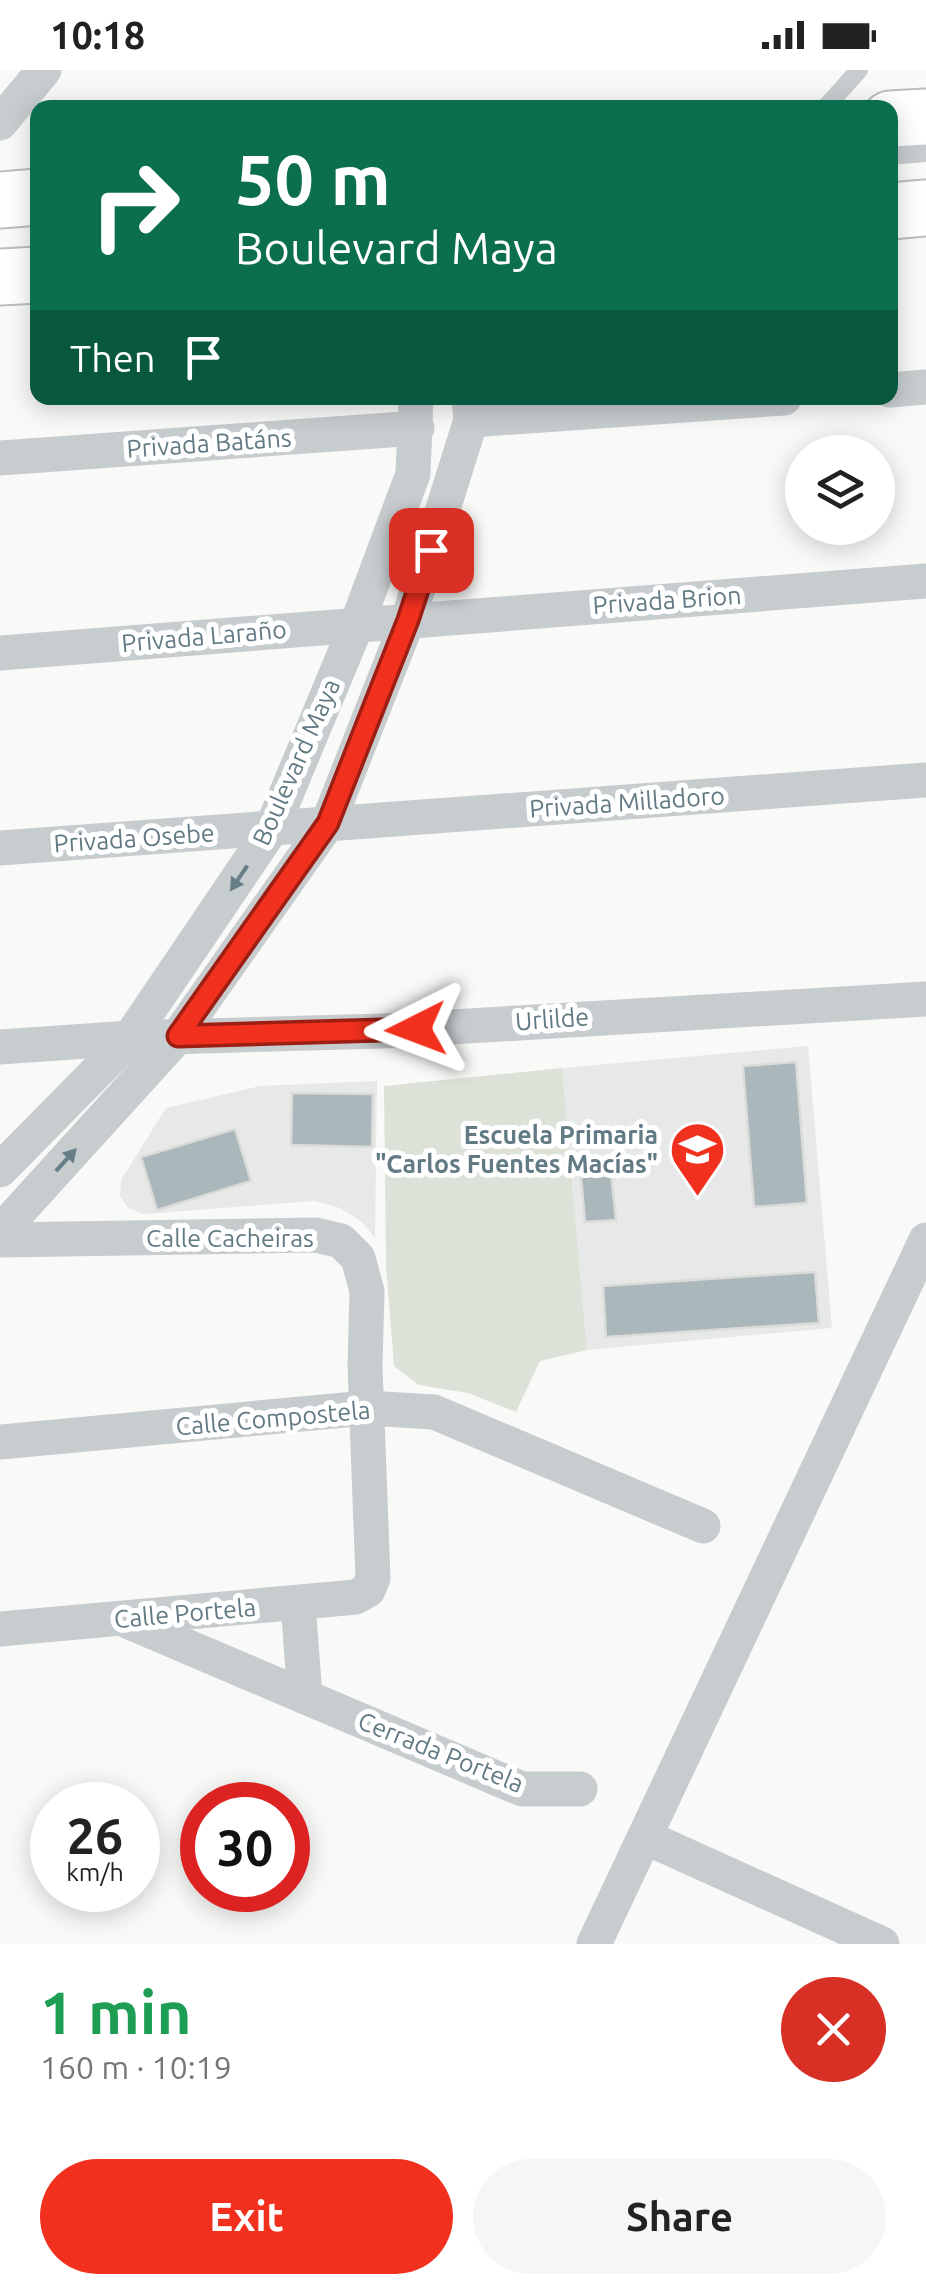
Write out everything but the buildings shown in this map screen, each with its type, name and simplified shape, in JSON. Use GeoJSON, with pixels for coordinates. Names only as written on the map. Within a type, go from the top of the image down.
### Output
{"type":"FeatureCollection","features":[{"type":"Feature","properties":{"kind":"main road"},"geometry":{"type":"LineString","coordinates":[[898,119],[926,116]]}},
{"type":"Feature","properties":{"kind":"main road"},"geometry":{"type":"LineString","coordinates":[[0,200],[30,198]]}},
{"type":"Feature","properties":{"kind":"main road"},"geometry":{"type":"LineString","coordinates":[[898,210],[926,208]]}},
{"type":"Feature","properties":{"kind":"main road"},"geometry":{"type":"LineString","coordinates":[[0,278],[30,276]]}},
{"type":"Feature","properties":{"kind":"street"},"geometry":{"type":"LineString","coordinates":[[0,123],[44,70]]}},
{"type":"Feature","properties":{"kind":"street"},"geometry":{"type":"LineString","coordinates":[[898,389],[926,387]]}},
{"type":"Feature","properties":{"kind":"street"},"geometry":{"type":"LineString","coordinates":[[470,409],[584,405]]}},
{"type":"Feature","properties":{"kind":"street","name":"Boulevard Maya"},"geometry":{"type":"LineString","coordinates":[[0,1232],[178,1036],[328,823],[408,620],[470,409]]}},
{"type":"Feature","properties":{"kind":"street","name":"Boulevard Maya"},"geometry":{"type":"LineString","coordinates":[[0,1170],[130,1038],[272,828],[357,624],[412,474],[417,413]]}},
{"type":"Feature","properties":{"kind":"street","name":"Privada Batáns"},"geometry":{"type":"LineString","coordinates":[[0,458],[417,413]]}},
{"type":"Feature","properties":{"kind":"street","name":"Privada Brion"},"geometry":{"type":"LineString","coordinates":[[408,620],[926,580]]}},
{"type":"Feature","properties":{"kind":"street","name":"Privada Laraño"},"geometry":{"type":"LineString","coordinates":[[0,653],[408,620]]}},
{"type":"Feature","properties":{"kind":"street","name":"Privada Milladoro"},"geometry":{"type":"LineString","coordinates":[[328,823],[926,780]]}},
{"type":"Feature","properties":{"kind":"street","name":"Privada Osebe"},"geometry":{"type":"LineString","coordinates":[[0,848],[328,823]]}},
{"type":"Feature","properties":{"kind":"street","name":"Urlilde"},"geometry":{"type":"LineString","coordinates":[[0,1047],[130,1038],[383,1031],[926,998]]}},
{"type":"Feature","properties":{"kind":"street","name":"Calle Cacheiras"},"geometry":{"type":"LineString","coordinates":[[0,1240],[316,1235],[341,1241],[358,1258],[367,1291],[366,1408],[373,1578],[368,1590]]}},
{"type":"Feature","properties":{"kind":"street"},"geometry":{"type":"LineString","coordinates":[[594,1944],[926,1240]]}},
{"type":"Feature","properties":{"kind":"street","name":"Calle Compostela"},"geometry":{"type":"LineString","coordinates":[[0,1442],[366,1408],[434,1412],[703,1526]]}},
{"type":"Feature","properties":{"kind":"street","name":"Calle Portela"},"geometry":{"type":"LineString","coordinates":[[0,1628],[298,1604],[356,1597],[368,1590]]}},
{"type":"Feature","properties":{"kind":"street"},"geometry":{"type":"LineString","coordinates":[[298,1604],[305,1697]]}},
{"type":"Feature","properties":{"kind":"street","name":"Cerrada Portela"},"geometry":{"type":"LineString","coordinates":[[121,1619],[522,1789],[580,1789]]}},
{"type":"Feature","properties":{"kind":"street"},"geometry":{"type":"LineString","coordinates":[[645,1837],[882,1944]]}},
{"type":"Feature","properties":{"kind":"lane"},"geometry":{"type":"LineString","coordinates":[[832,100],[858,70]]}},
{"type":"Feature","properties":{"kind":"lane"},"geometry":{"type":"LineString","coordinates":[[898,155],[926,153]]}},
{"type":"Feature","properties":{"kind":"lane"},"geometry":{"type":"LineString","coordinates":[[0,259],[30,257]]}},
{"type":"Feature","properties":{"kind":"shaded area","name":"Escuela Primaria \"Carlos Fuentes Macías\""},"geometry":{"type":"Polygon","coordinates":[[[808,1046],[832,1328],[587,1350],[562,1068],[808,1046]]]}},
{"type":"Feature","properties":{"kind":"shaded area"},"geometry":{"type":"Polygon","coordinates":[[[562,1068],[587,1350],[540,1361],[516,1412],[468,1393],[419,1385],[394,1366],[386,1265],[384,1086],[562,1068]]]}},
{"type":"Feature","properties":{"kind":"shaded area"},"geometry":{"type":"Polygon","coordinates":[[[377,1081],[375,1238],[361,1221],[340,1208],[315,1201],[143,1214],[128,1208],[120,1196],[121,1180],[166,1108],[260,1086],[377,1081]]]}},
{"type":"Feature","properties":{"kind":"place","name":"Escuela Primaria \"Carlos Fuentes Macías\""},"geometry":{"type":"Point","coordinates":[697,1198]}},
{"type":"Feature","properties":{"kind":"route"},"geometry":{"type":"LineString","coordinates":[[416,1029],[178,1036],[328,823],[408,620],[431,550]]}}]}
